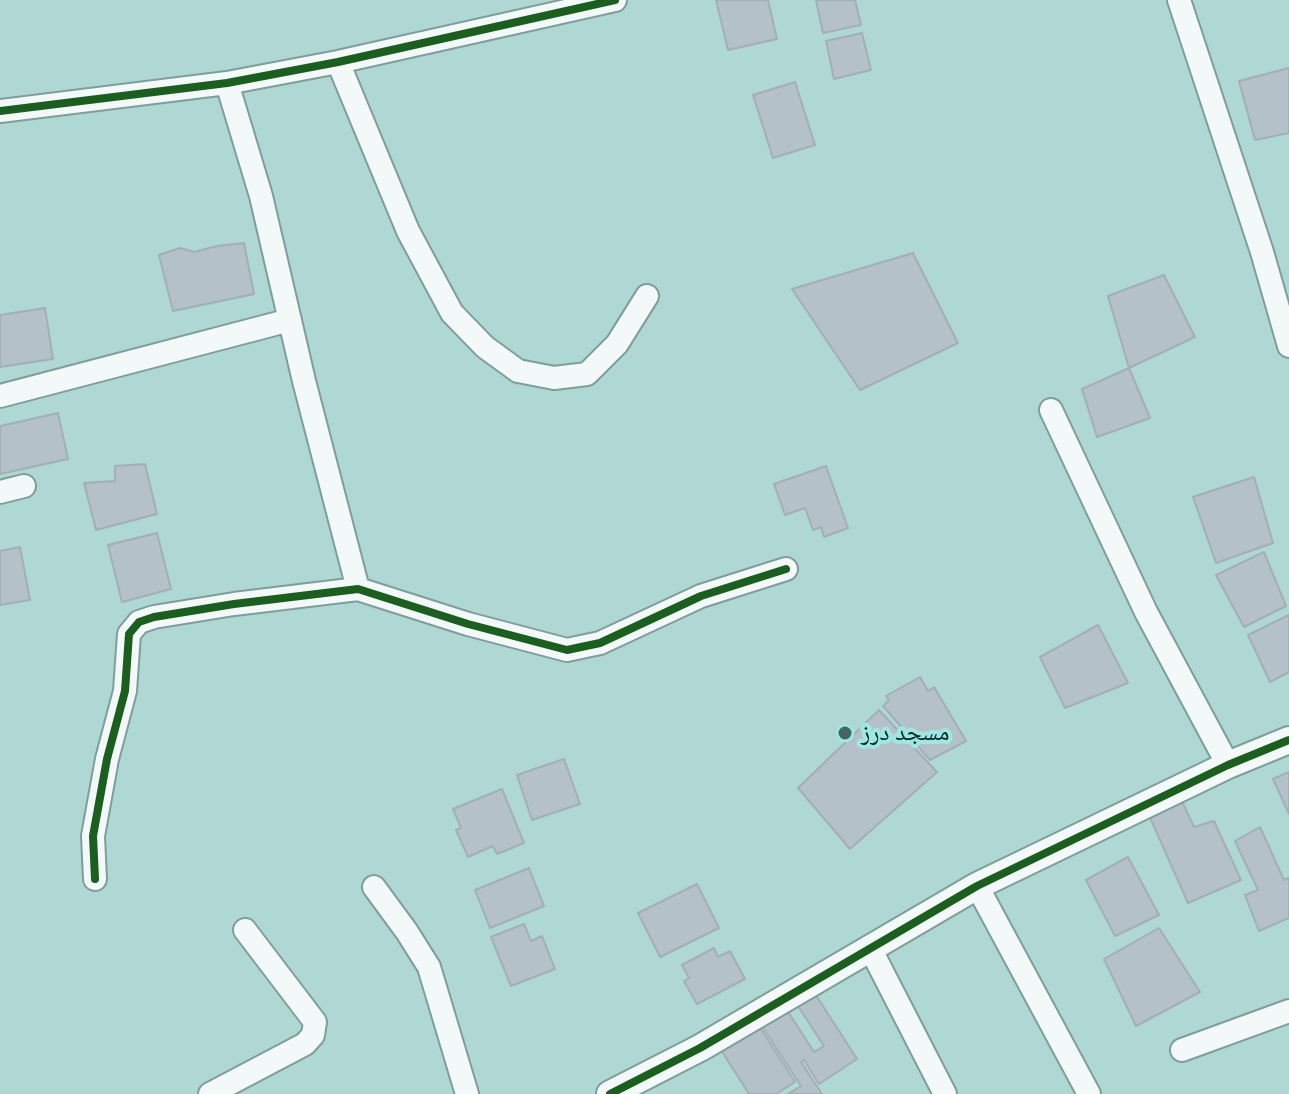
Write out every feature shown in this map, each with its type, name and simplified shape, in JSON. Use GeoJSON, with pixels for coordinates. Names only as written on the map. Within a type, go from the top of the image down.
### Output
{"type":"FeatureCollection","features":[{"type":"Feature","properties":{"kind":"street"},"geometry":{"type":"LineString","coordinates":[[0,111],[227,83],[338,62],[615,0]]}},
{"type":"Feature","properties":{"kind":"street"},"geometry":{"type":"LineString","coordinates":[[1179,0],[1262,252],[1289,346]]}},
{"type":"Feature","properties":{"kind":"street"},"geometry":{"type":"LineString","coordinates":[[338,62],[408,231],[452,313],[485,347],[518,371],[554,378],[587,374],[617,344],[647,296]]}},
{"type":"Feature","properties":{"kind":"street"},"geometry":{"type":"LineString","coordinates":[[227,83],[261,196],[358,589]]}},
{"type":"Feature","properties":{"kind":"street"},"geometry":{"type":"LineString","coordinates":[[0,396],[290,320]]}},
{"type":"Feature","properties":{"kind":"street"},"geometry":{"type":"LineString","coordinates":[[1051,410],[1146,612],[1228,765]]}},
{"type":"Feature","properties":{"kind":"street"},"geometry":{"type":"LineString","coordinates":[[0,492],[24,486]]}},
{"type":"Feature","properties":{"kind":"street"},"geometry":{"type":"LineString","coordinates":[[95,879],[93,836],[107,759],[125,691],[129,634],[139,622],[221,606],[358,589],[468,624],[567,650],[600,643],[701,596],[786,569]]}},
{"type":"Feature","properties":{"kind":"street"},"geometry":{"type":"LineString","coordinates":[[610,1094],[700,1048],[977,886],[1228,765],[1289,740]]}},
{"type":"Feature","properties":{"kind":"street"},"geometry":{"type":"LineString","coordinates":[[977,886],[1089,1094]]}},
{"type":"Feature","properties":{"kind":"street"},"geometry":{"type":"LineString","coordinates":[[374,887],[429,967],[467,1094]]}},
{"type":"Feature","properties":{"kind":"street"},"geometry":{"type":"LineString","coordinates":[[210,1094],[305,1044],[313,1035],[315,1022],[245,930]]}},
{"type":"Feature","properties":{"kind":"street"},"geometry":{"type":"LineString","coordinates":[[870,948],[945,1094]]}},
{"type":"Feature","properties":{"kind":"street"},"geometry":{"type":"LineString","coordinates":[[1182,1050],[1289,1011]]}},
{"type":"Feature","properties":{"kind":"building"},"geometry":{"type":"Polygon","coordinates":[[[716,0],[768,0],[777,39],[728,50],[716,0]]]}},
{"type":"Feature","properties":{"kind":"building"},"geometry":{"type":"Polygon","coordinates":[[[816,0],[855,0],[861,25],[823,33],[816,0]]]}},
{"type":"Feature","properties":{"kind":"building"},"geometry":{"type":"Polygon","coordinates":[[[862,33],[871,70],[834,79],[826,41],[862,33]]]}},
{"type":"Feature","properties":{"kind":"building"},"geometry":{"type":"Polygon","coordinates":[[[1289,68],[1289,133],[1255,140],[1239,81],[1289,68]]]}},
{"type":"Feature","properties":{"kind":"building"},"geometry":{"type":"Polygon","coordinates":[[[795,82],[815,145],[773,158],[753,95],[795,82]]]}},
{"type":"Feature","properties":{"kind":"building"},"geometry":{"type":"Polygon","coordinates":[[[244,243],[254,294],[173,311],[159,255],[180,248],[194,252],[244,243]]]}},
{"type":"Feature","properties":{"kind":"building"},"geometry":{"type":"Polygon","coordinates":[[[913,253],[958,343],[860,390],[792,289],[913,253]]]}},
{"type":"Feature","properties":{"kind":"building"},"geometry":{"type":"Polygon","coordinates":[[[1164,275],[1195,337],[1129,368],[1108,296],[1164,275]]]}},
{"type":"Feature","properties":{"kind":"building"},"geometry":{"type":"Polygon","coordinates":[[[45,308],[53,359],[0,367],[0,315],[45,308]]]}},
{"type":"Feature","properties":{"kind":"building"},"geometry":{"type":"Polygon","coordinates":[[[1129,368],[1150,418],[1097,437],[1082,389],[1129,368]]]}},
{"type":"Feature","properties":{"kind":"building"},"geometry":{"type":"Polygon","coordinates":[[[58,413],[68,459],[0,474],[0,426],[58,413]]]}},
{"type":"Feature","properties":{"kind":"building"},"geometry":{"type":"Polygon","coordinates":[[[145,464],[157,514],[96,530],[84,483],[115,481],[115,466],[145,464]]]}},
{"type":"Feature","properties":{"kind":"building"},"geometry":{"type":"Polygon","coordinates":[[[826,466],[848,528],[824,537],[821,527],[813,530],[805,508],[785,515],[774,484],[826,466]]]}},
{"type":"Feature","properties":{"kind":"building"},"geometry":{"type":"Polygon","coordinates":[[[1254,477],[1273,543],[1216,563],[1193,497],[1254,477]]]}},
{"type":"Feature","properties":{"kind":"building"},"geometry":{"type":"Polygon","coordinates":[[[157,533],[171,589],[122,602],[108,545],[157,533]]]}},
{"type":"Feature","properties":{"kind":"building"},"geometry":{"type":"Polygon","coordinates":[[[20,547],[30,600],[0,605],[0,551],[20,547]]]}},
{"type":"Feature","properties":{"kind":"building"},"geometry":{"type":"Polygon","coordinates":[[[1264,552],[1286,606],[1244,627],[1216,575],[1264,552]]]}},
{"type":"Feature","properties":{"kind":"building"},"geometry":{"type":"Polygon","coordinates":[[[1289,615],[1289,672],[1270,682],[1248,635],[1289,615]]]}},
{"type":"Feature","properties":{"kind":"building"},"geometry":{"type":"Polygon","coordinates":[[[1098,625],[1128,683],[1065,708],[1040,657],[1098,625]]]}},
{"type":"Feature","properties":{"kind":"building"},"geometry":{"type":"Polygon","coordinates":[[[920,677],[928,691],[934,687],[966,741],[930,760],[883,706],[889,700],[886,696],[920,677]]]}},
{"type":"Feature","properties":{"kind":"building"},"geometry":{"type":"Polygon","coordinates":[[[879,710],[937,772],[850,849],[798,788],[879,710]]]}},
{"type":"Feature","properties":{"kind":"building"},"geometry":{"type":"Polygon","coordinates":[[[564,759],[580,804],[532,820],[517,775],[564,759]]]}},
{"type":"Feature","properties":{"kind":"building"},"geometry":{"type":"Polygon","coordinates":[[[1289,772],[1289,814],[1273,779],[1289,772]]]}},
{"type":"Feature","properties":{"kind":"building"},"geometry":{"type":"Polygon","coordinates":[[[502,789],[524,843],[497,854],[493,846],[468,857],[456,830],[461,828],[453,809],[502,789]]]}},
{"type":"Feature","properties":{"kind":"building"},"geometry":{"type":"Polygon","coordinates":[[[1181,799],[1194,827],[1214,821],[1241,880],[1188,903],[1148,813],[1181,799]]]}},
{"type":"Feature","properties":{"kind":"building"},"geometry":{"type":"Polygon","coordinates":[[[1260,827],[1284,880],[1289,878],[1289,918],[1259,931],[1245,895],[1258,890],[1235,841],[1260,827]]]}},
{"type":"Feature","properties":{"kind":"building"},"geometry":{"type":"Polygon","coordinates":[[[1128,857],[1159,915],[1115,936],[1086,880],[1128,857]]]}},
{"type":"Feature","properties":{"kind":"building"},"geometry":{"type":"Polygon","coordinates":[[[529,868],[544,906],[490,928],[475,890],[529,868]]]}},
{"type":"Feature","properties":{"kind":"building"},"geometry":{"type":"Polygon","coordinates":[[[697,884],[719,928],[660,957],[638,913],[697,884]]]}},
{"type":"Feature","properties":{"kind":"building"},"geometry":{"type":"Polygon","coordinates":[[[524,924],[531,941],[542,936],[555,969],[511,986],[491,937],[524,924]]]}},
{"type":"Feature","properties":{"kind":"building"},"geometry":{"type":"Polygon","coordinates":[[[1159,928],[1200,992],[1136,1026],[1104,959],[1159,928]]]}},
{"type":"Feature","properties":{"kind":"building"},"geometry":{"type":"Polygon","coordinates":[[[714,948],[718,957],[730,951],[745,979],[697,1004],[684,981],[689,978],[682,965],[714,948]]]}},
{"type":"Feature","properties":{"kind":"building"},"geometry":{"type":"Polygon","coordinates":[[[812,989],[857,1059],[819,1084],[804,1060],[801,1062],[822,1094],[788,1094],[801,1086],[760,1023],[785,1007],[814,1052],[824,1046],[794,1000],[812,989]]]}},
{"type":"Feature","properties":{"kind":"building"},"geometry":{"type":"Polygon","coordinates":[[[759,1026],[795,1082],[776,1094],[749,1094],[721,1050],[759,1026]]]}},
{"type":"Feature","properties":{"kind":"cycle path"},"geometry":{"type":"LineString","coordinates":[[0,111],[227,83],[338,62],[615,0]]}},
{"type":"Feature","properties":{"kind":"cycle path"},"geometry":{"type":"LineString","coordinates":[[95,879],[93,836],[107,759],[125,691],[129,634],[139,622],[234,604],[358,589],[468,624],[567,650],[600,643],[701,596],[786,569]]}},
{"type":"Feature","properties":{"kind":"cycle path"},"geometry":{"type":"LineString","coordinates":[[610,1094],[700,1048],[977,886],[1228,765],[1289,740]]}},
{"type":"Feature","properties":{"kind":"place","name":"مسجد درز"},"geometry":{"type":"Point","coordinates":[845,733]}}]}
